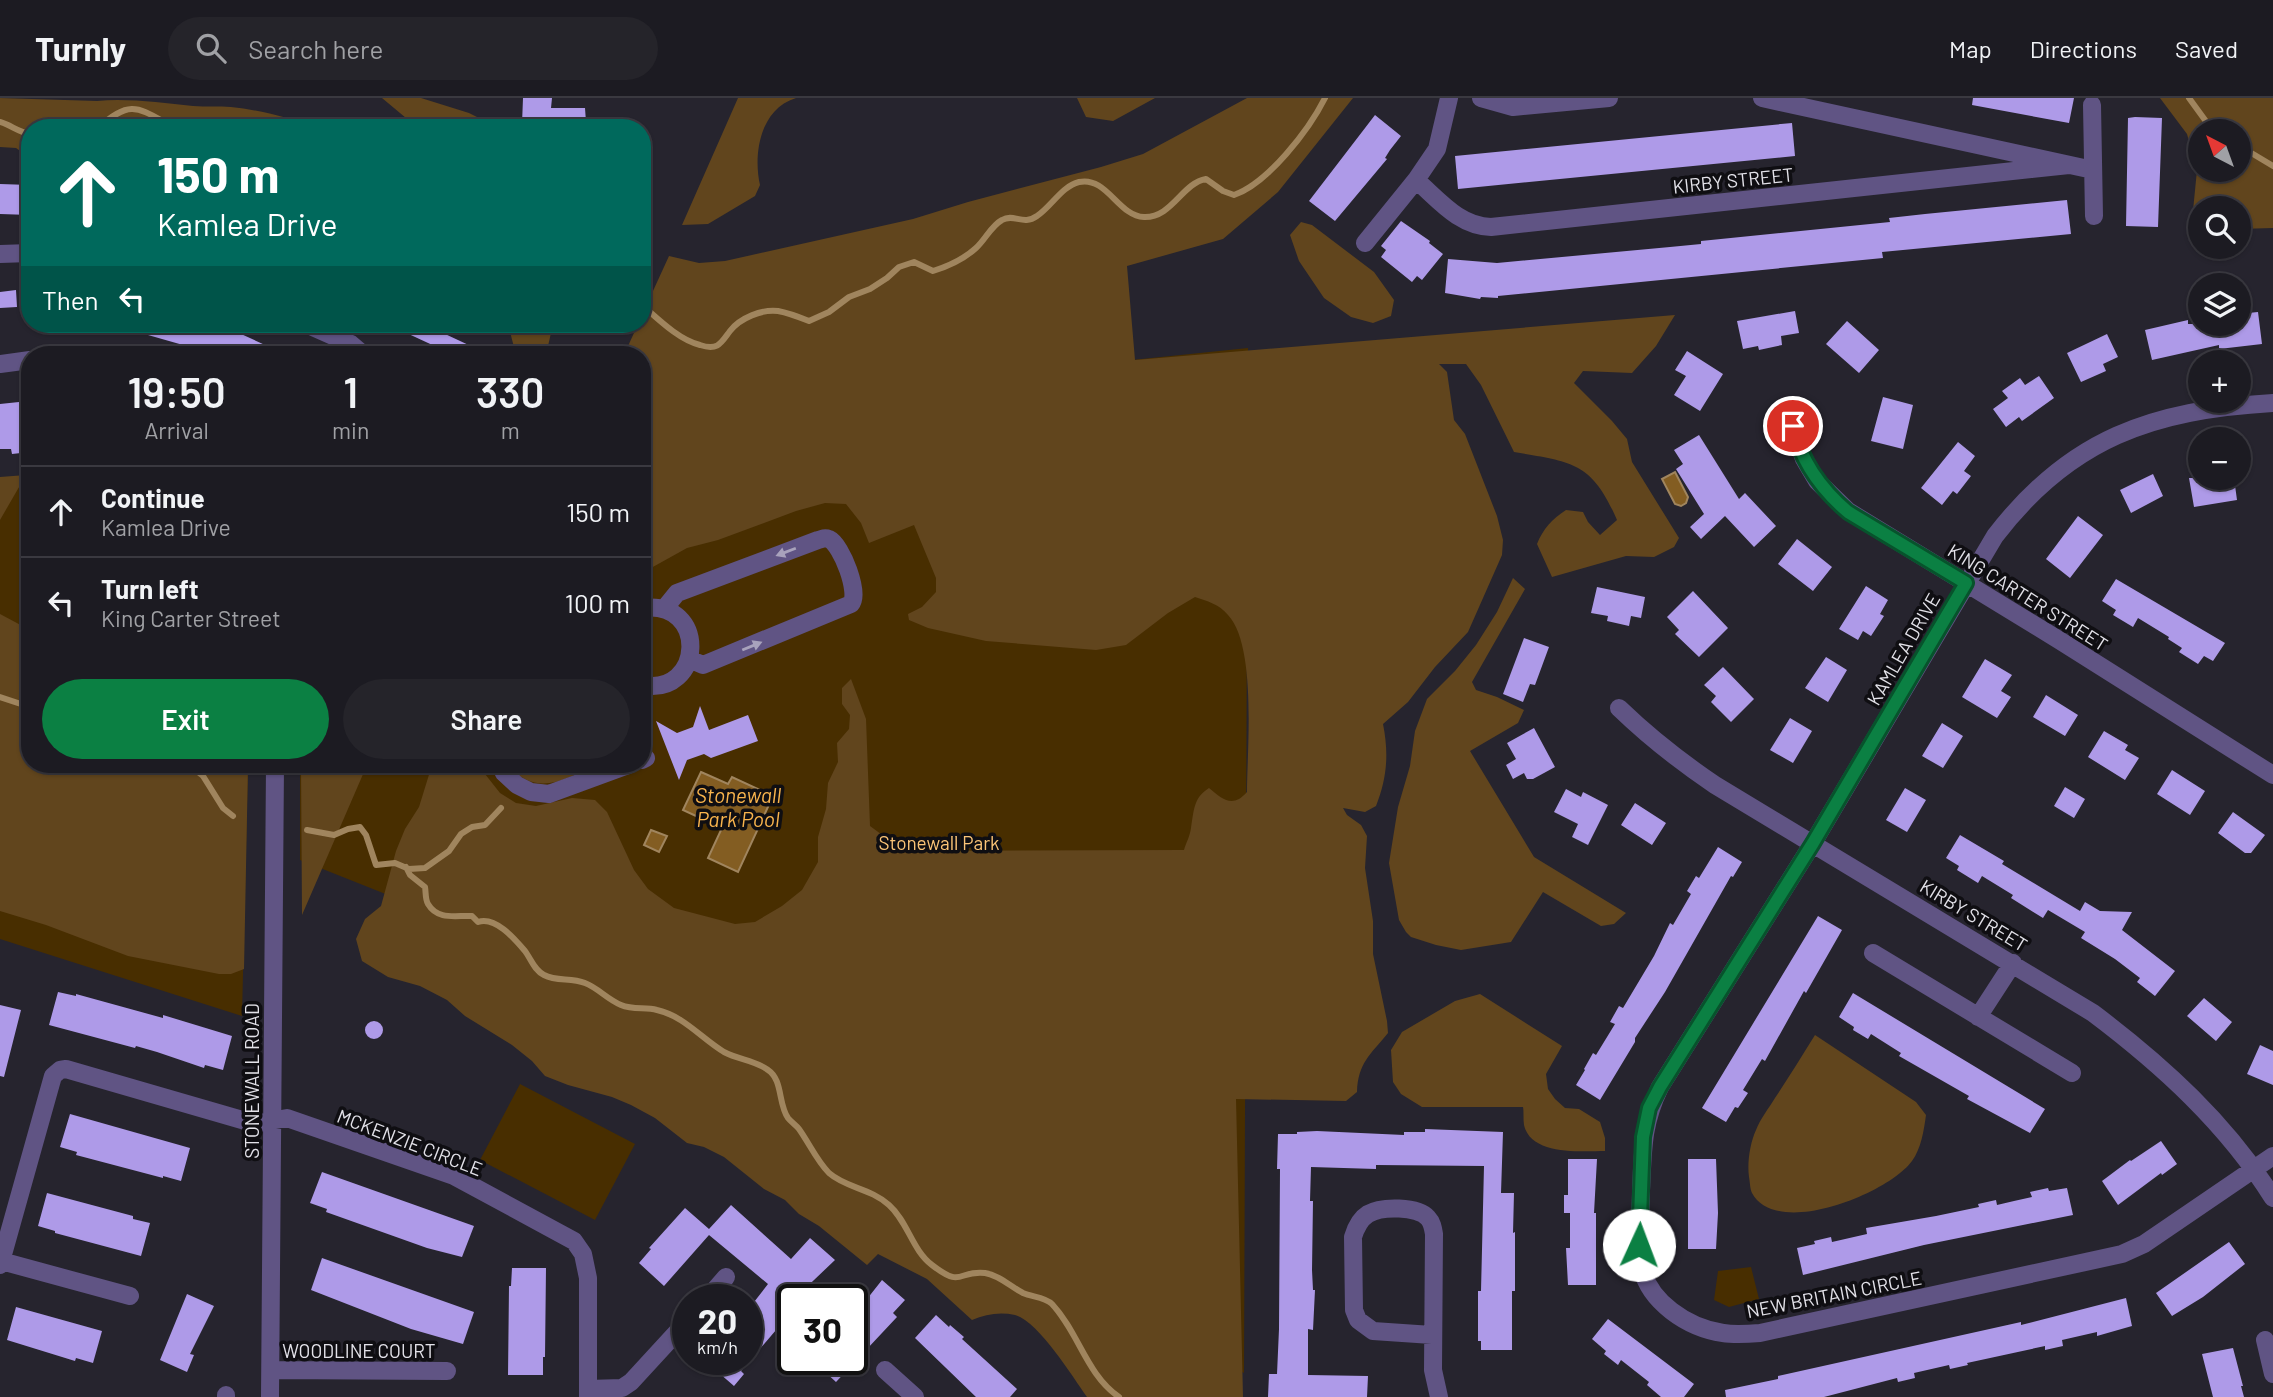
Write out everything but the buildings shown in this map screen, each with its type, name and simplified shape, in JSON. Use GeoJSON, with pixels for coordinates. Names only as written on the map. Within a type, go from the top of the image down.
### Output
{"type":"FeatureCollection","features":[{"type":"Feature","properties":{"kind":"street"},"geometry":{"type":"LineString","coordinates":[[1365,243],[1416,180],[1437,149],[1449,98]]}},
{"type":"Feature","properties":{"kind":"street"},"geometry":{"type":"LineString","coordinates":[[1481,98],[1513,107],[1609,98]]}},
{"type":"Feature","properties":{"kind":"street","name":"KIRBY STREET"},"geometry":{"type":"LineString","coordinates":[[1762,98],[2093,170]]}},
{"type":"Feature","properties":{"kind":"street"},"geometry":{"type":"LineString","coordinates":[[2092,105],[2094,216]]}},
{"type":"Feature","properties":{"kind":"street","name":"KIRBY STREET"},"geometry":{"type":"LineString","coordinates":[[1416,180],[1465,222],[1490,227],[2070,164]]}},
{"type":"Feature","properties":{"kind":"street"},"geometry":{"type":"LineString","coordinates":[[0,254],[21,253]]}},
{"type":"Feature","properties":{"kind":"street"},"geometry":{"type":"LineString","coordinates":[[326,333],[353,346]]}},
{"type":"Feature","properties":{"kind":"street"},"geometry":{"type":"LineString","coordinates":[[0,364],[21,361]]}},
{"type":"Feature","properties":{"kind":"street","name":"KAMLEA DRIVE"},"geometry":{"type":"LineString","coordinates":[[1813,843],[1995,536],[2013,512],[2047,479],[2093,446],[2163,418],[2203,409],[2273,403]]}},
{"type":"Feature","properties":{"kind":"street","name":"KING CARTER STREET"},"geometry":{"type":"LineString","coordinates":[[1793,426],[1804,459],[1817,481],[1848,512],[2273,775]]}},
{"type":"Feature","properties":{"kind":"street"},"geometry":{"type":"LineString","coordinates":[[664,608],[677,593],[818,540],[831,540],[840,551],[854,587],[855,596],[851,604],[703,666],[689,659]]}},
{"type":"Feature","properties":{"kind":"street"},"geometry":{"type":"LineString","coordinates":[[651,608],[664,608],[674,613],[687,629],[691,649],[684,668],[669,682],[651,685]]}},
{"type":"Feature","properties":{"kind":"street","name":"KIRBY STREET"},"geometry":{"type":"LineString","coordinates":[[1619,708],[1645,733],[1687,766],[2092,1013],[2136,1046],[2204,1111],[2255,1169],[2273,1198]]}},
{"type":"Feature","properties":{"kind":"street","name":"STONEWALL ROAD"},"geometry":{"type":"LineString","coordinates":[[270,1397],[275,773]]}},
{"type":"Feature","properties":{"kind":"street"},"geometry":{"type":"LineString","coordinates":[[504,773],[517,785],[531,792],[549,794],[606,773]]}},
{"type":"Feature","properties":{"kind":"street","name":"NEW BRITAIN CIRCLE"},"geometry":{"type":"LineString","coordinates":[[1813,843],[1649,1108],[1643,1137],[1639,1245],[1642,1268],[1652,1291],[1681,1317],[1700,1327],[1721,1333],[1760,1333],[2107,1258],[2144,1244],[2273,1156]]}},
{"type":"Feature","properties":{"kind":"street"},"geometry":{"type":"LineString","coordinates":[[1873,953],[2072,1073]]}},
{"type":"Feature","properties":{"kind":"street"},"geometry":{"type":"LineString","coordinates":[[1978,1017],[2013,963]]}},
{"type":"Feature","properties":{"kind":"street","name":"MCKENZIE CIRCLE"},"geometry":{"type":"LineString","coordinates":[[1,1263],[53,1076],[66,1069],[249,1122],[260,1123],[287,1118],[454,1177],[574,1241],[583,1254],[588,1278],[588,1393]]}},
{"type":"Feature","properties":{"kind":"street"},"geometry":{"type":"LineString","coordinates":[[1433,1335],[1373,1331],[1358,1320],[1354,1310],[1353,1237],[1356,1227],[1368,1214],[1377,1210],[1410,1209],[1428,1217],[1432,1225],[1434,1234],[1433,1370],[1438,1397]]}},
{"type":"Feature","properties":{"kind":"street"},"geometry":{"type":"LineString","coordinates":[[1,1263],[130,1296]]}},
{"type":"Feature","properties":{"kind":"street"},"geometry":{"type":"LineString","coordinates":[[720,1284],[726,1277]]}},
{"type":"Feature","properties":{"kind":"street"},"geometry":{"type":"LineString","coordinates":[[588,1393],[622,1388],[631,1382],[672,1337]]}},
{"type":"Feature","properties":{"kind":"street"},"geometry":{"type":"LineString","coordinates":[[2265,1340],[2273,1374]]}},
{"type":"Feature","properties":{"kind":"street","name":"WOODLINE COURT"},"geometry":{"type":"LineString","coordinates":[[271,1370],[447,1371]]}},
{"type":"Feature","properties":{"kind":"street"},"geometry":{"type":"LineString","coordinates":[[885,1370],[915,1397]]}},
{"type":"Feature","properties":{"kind":"green space","name":"Stonewall Park"},"geometry":{"type":"Polygon","coordinates":[[[1248,348],[1244,1373],[594,977],[300,860],[300,773],[651,773],[651,410],[1248,348]]]}},
{"type":"Feature","properties":{"kind":"green space"},"geometry":{"type":"Polygon","coordinates":[[[21,476],[21,773],[248,773],[242,1016],[0,939],[0,478],[21,476]]]}},
{"type":"Feature","properties":{"kind":"green space"},"geometry":{"type":"Polygon","coordinates":[[[520,1084],[635,1144],[595,1220],[480,1160],[520,1084]]]}},
{"type":"Feature","properties":{"kind":"green space"},"geometry":{"type":"Polygon","coordinates":[[[1751,1267],[1759,1299],[1729,1307],[1714,1300],[1718,1271],[1751,1267]]]}},
{"type":"Feature","properties":{"kind":"shaded area"},"geometry":{"type":"Polygon","coordinates":[[[0,98],[133,100],[231,107],[292,119],[21,119],[21,152],[16,148],[0,147],[0,98]]]}},
{"type":"Feature","properties":{"kind":"shaded area"},"geometry":{"type":"Polygon","coordinates":[[[382,98],[421,98],[481,119],[407,119],[382,98]]]}},
{"type":"Feature","properties":{"kind":"shaded area"},"geometry":{"type":"Polygon","coordinates":[[[738,98],[796,98],[774,112],[767,122],[759,147],[760,185],[755,196],[708,224],[682,225],[738,98]]]}},
{"type":"Feature","properties":{"kind":"shaded area"},"geometry":{"type":"Polygon","coordinates":[[[1077,98],[1155,98],[1113,121],[1086,117],[1077,98]]]}},
{"type":"Feature","properties":{"kind":"shaded area"},"geometry":{"type":"Polygon","coordinates":[[[1247,98],[1353,98],[1278,192],[1223,239],[1127,266],[1135,360],[1675,315],[1656,346],[1632,373],[1583,371],[1574,383],[1627,439],[1632,462],[1679,538],[1674,547],[1654,557],[1626,556],[1552,577],[1537,544],[1545,529],[1566,510],[1583,512],[1600,535],[1617,520],[1608,501],[1599,486],[1578,468],[1551,459],[1514,452],[1481,385],[1466,364],[1439,364],[1447,372],[1454,420],[1465,434],[1497,516],[1503,540],[1502,555],[1468,632],[1435,667],[1408,702],[1383,724],[1386,766],[1376,806],[1365,812],[1343,808],[1347,815],[1361,825],[1367,836],[1365,868],[1373,921],[1373,954],[1388,1033],[1363,1066],[1357,1092],[1346,1101],[1236,1099],[1243,1397],[1087,1397],[1044,1338],[1024,1320],[1015,1315],[998,1314],[972,1320],[927,1279],[878,1254],[867,1265],[819,1226],[799,1214],[785,1200],[764,1189],[724,1157],[704,1147],[687,1143],[655,1118],[631,1105],[545,1076],[512,1045],[465,1016],[447,1000],[420,986],[388,977],[362,961],[356,939],[365,919],[381,906],[396,851],[405,829],[419,807],[430,773],[485,773],[500,793],[516,803],[536,806],[572,798],[595,800],[607,812],[634,870],[648,889],[674,908],[735,924],[755,922],[802,890],[818,862],[818,837],[826,809],[828,783],[838,762],[837,743],[849,729],[850,715],[842,704],[842,688],[851,679],[866,719],[870,826],[904,851],[1184,850],[1195,805],[1204,792],[1209,788],[1219,796],[1233,801],[1242,797],[1247,792],[1249,726],[1243,650],[1237,630],[1228,615],[1208,602],[1195,597],[1168,613],[1126,645],[1096,650],[986,641],[928,628],[909,620],[908,614],[922,607],[936,592],[936,578],[914,525],[869,543],[861,523],[846,504],[825,503],[796,511],[718,540],[687,548],[651,568],[651,346],[628,346],[634,333],[651,333],[651,295],[669,256],[699,263],[725,261],[913,219],[1143,154],[1247,98]]]}},
{"type":"Feature","properties":{"kind":"shaded area"},"geometry":{"type":"Polygon","coordinates":[[[2160,98],[2273,98],[2273,228],[2251,229],[2251,196],[2194,196],[2196,182],[2251,182],[2251,119],[2188,119],[2188,138],[2160,98]]]}},
{"type":"Feature","properties":{"kind":"shaded area"},"geometry":{"type":"Polygon","coordinates":[[[1301,222],[1312,225],[1374,272],[1394,300],[1391,316],[1373,323],[1351,317],[1324,298],[1299,261],[1290,235],[1301,222]]]}},
{"type":"Feature","properties":{"kind":"shaded area"},"geometry":{"type":"Polygon","coordinates":[[[510,333],[551,333],[548,346],[514,346],[510,333]]]}},
{"type":"Feature","properties":{"kind":"shaded area"},"geometry":{"type":"Polygon","coordinates":[[[21,475],[21,484],[0,520],[0,477],[21,475]]]}},
{"type":"Feature","properties":{"kind":"shaded area"},"geometry":{"type":"Polygon","coordinates":[[[1513,578],[1525,589],[1472,682],[1476,690],[1524,710],[1518,723],[1470,751],[1534,857],[1626,913],[1614,924],[1601,926],[1543,892],[1511,942],[1461,950],[1411,937],[1406,932],[1399,920],[1389,863],[1415,731],[1427,699],[1476,645],[1497,612],[1513,578]]]}},
{"type":"Feature","properties":{"kind":"shaded area"},"geometry":{"type":"Polygon","coordinates":[[[0,614],[21,625],[21,773],[248,773],[244,969],[231,974],[219,974],[128,956],[0,911],[0,614]]]}},
{"type":"Feature","properties":{"kind":"shaded area"},"geometry":{"type":"Polygon","coordinates":[[[301,773],[364,773],[302,915],[301,773]]]}},
{"type":"Feature","properties":{"kind":"shaded area"},"geometry":{"type":"Polygon","coordinates":[[[516,773],[577,773],[550,783],[529,781],[516,773]]]}},
{"type":"Feature","properties":{"kind":"shaded area"},"geometry":{"type":"Polygon","coordinates":[[[1480,994],[1562,1046],[1546,1074],[1548,1089],[1565,1108],[1579,1109],[1600,1122],[1605,1138],[1605,1151],[1558,1150],[1536,1142],[1524,1125],[1523,1107],[1422,1107],[1401,1094],[1393,1082],[1391,1050],[1402,1032],[1455,1001],[1480,994]]]}},
{"type":"Feature","properties":{"kind":"shaded area"},"geometry":{"type":"Polygon","coordinates":[[[1815,1035],[1916,1102],[1926,1115],[1924,1127],[1920,1145],[1912,1161],[1881,1186],[1833,1206],[1808,1212],[1784,1212],[1765,1206],[1752,1193],[1748,1171],[1750,1153],[1760,1122],[1815,1035]]]}},
{"type":"Feature","properties":{"kind":"water"},"geometry":{"type":"Polygon","coordinates":[[[1675,472],[1688,497],[1686,503],[1681,506],[1675,504],[1662,479],[1675,472]]]}},
{"type":"Feature","properties":{"kind":"water","name":"Stonewall Park Pool"},"geometry":{"type":"Polygon","coordinates":[[[701,772],[728,784],[732,777],[773,796],[738,872],[708,858],[722,828],[683,810],[701,772]]]}},
{"type":"Feature","properties":{"kind":"water"},"geometry":{"type":"Polygon","coordinates":[[[651,830],[667,836],[659,852],[644,845],[651,830]]]}},
{"type":"Feature","properties":{"kind":"waterway"},"geometry":{"type":"LineString","coordinates":[[651,313],[684,339],[711,347],[721,342],[739,322],[758,313],[778,311],[809,321],[829,312],[849,297],[870,289],[899,267],[914,262],[933,271],[950,264],[976,248],[1002,220],[1032,219],[1067,188],[1079,182],[1097,185],[1127,210],[1144,217],[1162,212],[1190,187],[1206,179],[1234,195],[1247,189],[1274,167],[1298,140],[1325,98]]}},
{"type":"Feature","properties":{"kind":"waterway"},"geometry":{"type":"LineString","coordinates":[[2189,98],[2204,119]]}},
{"type":"Feature","properties":{"kind":"waterway"},"geometry":{"type":"LineString","coordinates":[[110,119],[119,113],[135,109],[159,119]]}},
{"type":"Feature","properties":{"kind":"waterway"},"geometry":{"type":"LineString","coordinates":[[0,122],[21,132]]}},
{"type":"Feature","properties":{"kind":"waterway"},"geometry":{"type":"LineString","coordinates":[[2251,153],[2273,166]]}},
{"type":"Feature","properties":{"kind":"waterway"},"geometry":{"type":"LineString","coordinates":[[0,697],[21,704]]}},
{"type":"Feature","properties":{"kind":"waterway"},"geometry":{"type":"LineString","coordinates":[[199,773],[223,808],[233,816]]}},
{"type":"Feature","properties":{"kind":"waterway"},"geometry":{"type":"LineString","coordinates":[[307,830],[334,835],[360,827],[366,835],[376,865],[395,863],[409,869],[425,868],[449,851],[461,834],[472,827],[485,825],[501,808]]}},
{"type":"Feature","properties":{"kind":"waterway"},"geometry":{"type":"LineString","coordinates":[[406,867],[410,875],[425,887],[427,902],[437,913],[472,916],[478,922],[491,922],[504,929],[544,975],[585,983],[626,1007],[667,1013],[684,1022],[724,1052],[768,1070],[776,1080],[788,1118],[799,1129],[829,1173],[889,1205],[901,1219],[925,1259],[942,1272],[955,1277],[976,1273],[990,1274],[1023,1293],[1052,1304],[1098,1377],[1119,1397]]}},
{"type":"Feature","properties":{"kind":"route"},"geometry":{"type":"LineString","coordinates":[[1639,1245],[1643,1137],[1649,1108],[1813,843],[1966,583],[1848,512],[1833,499],[1817,481],[1804,459],[1793,426]]}}]}
